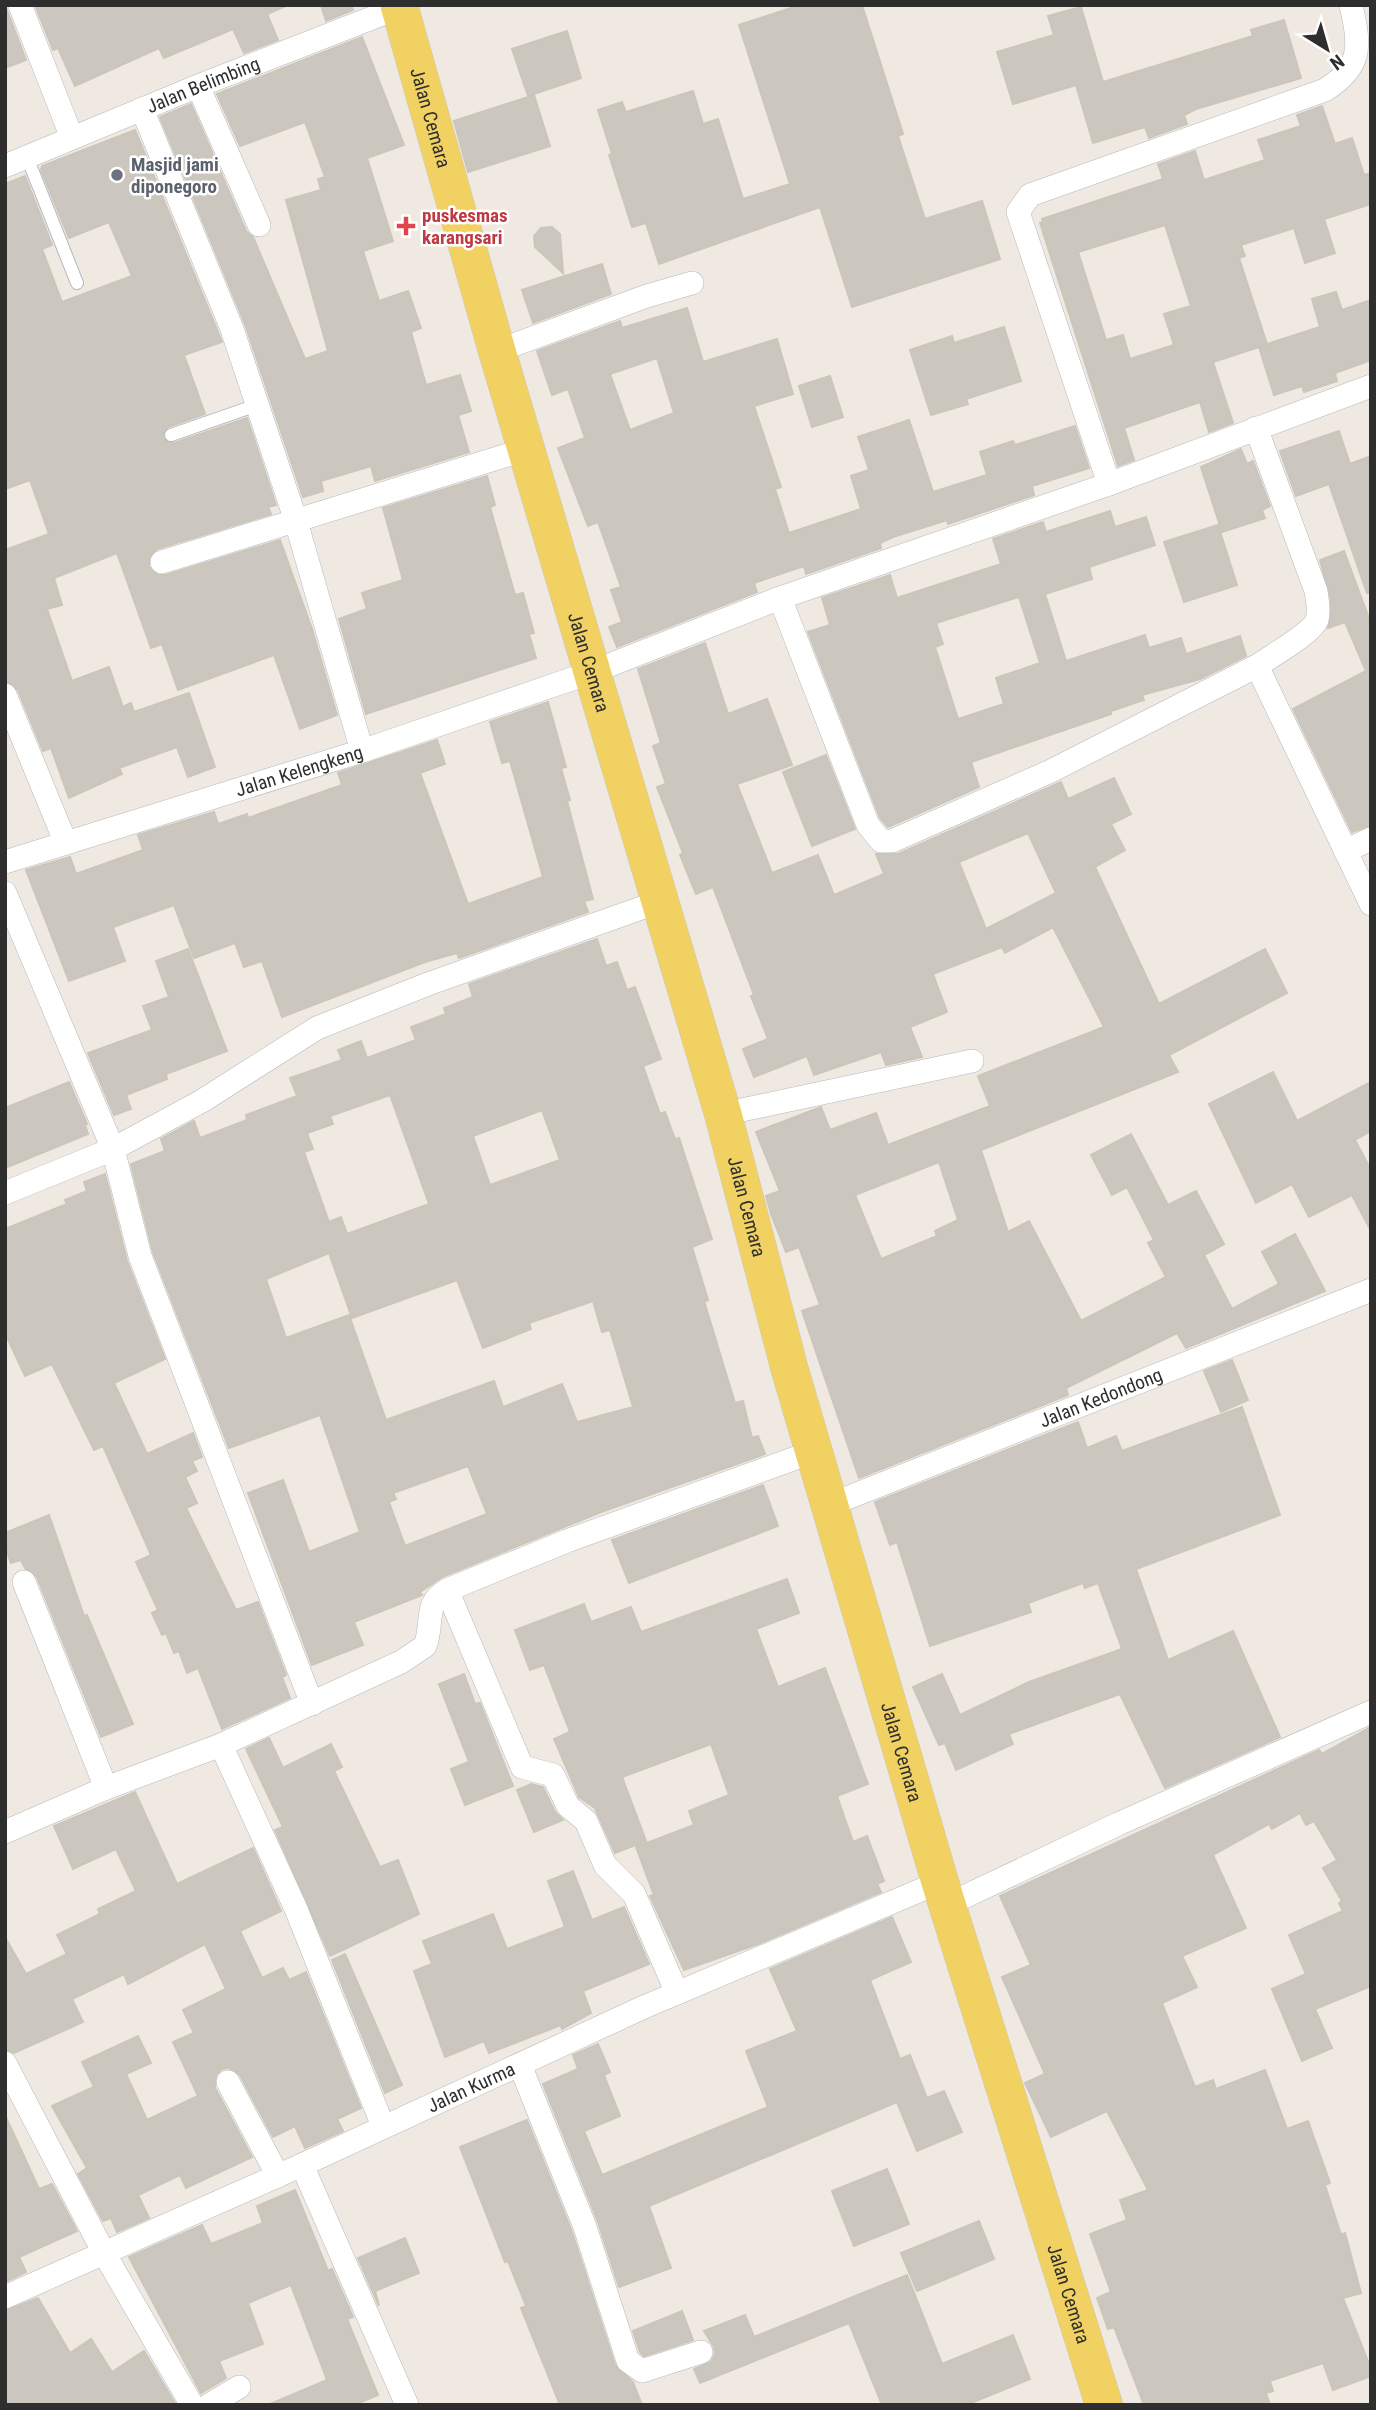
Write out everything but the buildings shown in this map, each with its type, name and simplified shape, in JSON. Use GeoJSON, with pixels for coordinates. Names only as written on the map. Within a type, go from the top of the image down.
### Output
{"type":"FeatureCollection","features":[{"type":"Feature","properties":{"kind":"main road","name":"Jalan Cemara"},"geometry":{"type":"LineString","coordinates":[[399,6],[497,351],[723,1114],[789,1367],[832,1504],[944,1893],[1104,2405]]}},
{"type":"Feature","properties":{"kind":"street"},"geometry":{"type":"LineString","coordinates":[[20,5],[72,138]]}},
{"type":"Feature","properties":{"kind":"street"},"geometry":{"type":"LineString","coordinates":[[1109,484],[1018,212],[1030,195],[1325,90],[1342,79],[1355,61],[1358,37],[1350,5]]}},
{"type":"Feature","properties":{"kind":"street","name":"Jalan Belimbing"},"geometry":{"type":"LineString","coordinates":[[5,166],[399,6]]}},
{"type":"Feature","properties":{"kind":"street"},"geometry":{"type":"LineString","coordinates":[[198,86],[259,225]]}},
{"type":"Feature","properties":{"kind":"street"},"geometry":{"type":"LineString","coordinates":[[142,109],[232,330],[295,518],[362,751]]}},
{"type":"Feature","properties":{"kind":"street"},"geometry":{"type":"LineString","coordinates":[[497,351],[647,296],[692,283]]}},
{"type":"Feature","properties":{"kind":"street","name":"Jalan Kelengkeng"},"geometry":{"type":"LineString","coordinates":[[5,862],[65,841],[362,751],[592,672],[780,597],[1109,484],[1371,386]]}},
{"type":"Feature","properties":{"kind":"street"},"geometry":{"type":"LineString","coordinates":[[780,597],[868,825],[881,841],[892,841],[1051,771],[1257,666],[1316,622],[1319,610],[1316,591],[1256,428]]}},
{"type":"Feature","properties":{"kind":"street"},"geometry":{"type":"LineString","coordinates":[[162,562],[295,518],[527,449]]}},
{"type":"Feature","properties":{"kind":"street"},"geometry":{"type":"LineString","coordinates":[[1257,666],[1371,904]]}},
{"type":"Feature","properties":{"kind":"street"},"geometry":{"type":"LineString","coordinates":[[5,695],[65,841]]}},
{"type":"Feature","properties":{"kind":"street"},"geometry":{"type":"LineString","coordinates":[[1345,851],[1371,839]]}},
{"type":"Feature","properties":{"kind":"street"},"geometry":{"type":"LineString","coordinates":[[5,893],[113,1149],[140,1256],[312,1704]]}},
{"type":"Feature","properties":{"kind":"street"},"geometry":{"type":"LineString","coordinates":[[5,1193],[113,1149],[202,1101],[317,1028],[428,984],[661,901]]}},
{"type":"Feature","properties":{"kind":"street"},"geometry":{"type":"LineString","coordinates":[[723,1114],[972,1061]]}},
{"type":"Feature","properties":{"kind":"street","name":"Jalan Kedondong"},"geometry":{"type":"LineString","coordinates":[[832,1504],[1371,1290]]}},
{"type":"Feature","properties":{"kind":"street"},"geometry":{"type":"LineString","coordinates":[[5,1832],[106,1788],[221,1745],[420,1652],[429,1637],[430,1607],[433,1600],[447,1590],[567,1541],[815,1451]]}},
{"type":"Feature","properties":{"kind":"street"},"geometry":{"type":"LineString","coordinates":[[24,1582],[106,1788]]}},
{"type":"Feature","properties":{"kind":"street"},"geometry":{"type":"LineString","coordinates":[[447,1590],[522,1768],[552,1775],[568,1806],[586,1821],[605,1865],[634,1894],[677,1993]]}},
{"type":"Feature","properties":{"kind":"street","name":"Jalan Kurma"},"geometry":{"type":"LineString","coordinates":[[5,2297],[278,2176],[677,1993],[944,1893],[1118,1824],[1371,1712]]}},
{"type":"Feature","properties":{"kind":"street"},"geometry":{"type":"LineString","coordinates":[[221,1745],[296,1909],[383,2126]]}},
{"type":"Feature","properties":{"kind":"street"},"geometry":{"type":"LineString","coordinates":[[5,2063],[104,2253],[192,2405]]}},
{"type":"Feature","properties":{"kind":"street"},"geometry":{"type":"LineString","coordinates":[[520,2064],[585,2227],[628,2361],[642,2371],[701,2352]]}},
{"type":"Feature","properties":{"kind":"street"},"geometry":{"type":"LineString","coordinates":[[228,2082],[278,2176]]}},
{"type":"Feature","properties":{"kind":"street"},"geometry":{"type":"LineString","coordinates":[[302,2165],[407,2405]]}},
{"type":"Feature","properties":{"kind":"street"},"geometry":{"type":"LineString","coordinates":[[209,2405],[239,2387]]}},
{"type":"Feature","properties":{"kind":"lane"},"geometry":{"type":"LineString","coordinates":[[27,157],[77,284]]}},
{"type":"Feature","properties":{"kind":"lane"},"geometry":{"type":"LineString","coordinates":[[171,435],[257,405]]}},
{"type":"Feature","properties":{"kind":"place","name":"Masjid jami diponegoro"},"geometry":{"type":"Point","coordinates":[117,175]}},
{"type":"Feature","properties":{"kind":"place","name":"puskesmas karangsari"},"geometry":{"type":"Point","coordinates":[406,226]}}]}
